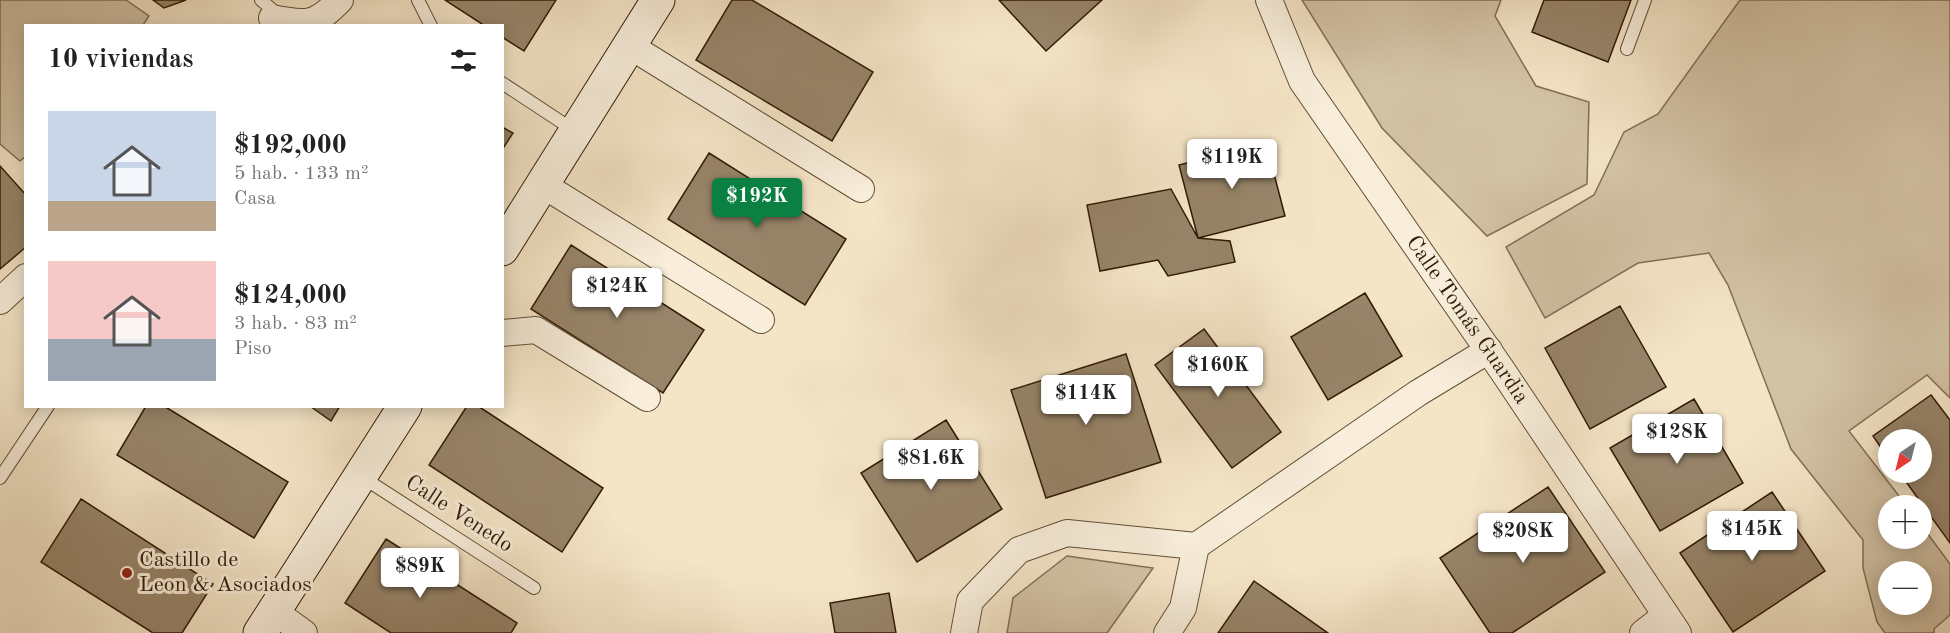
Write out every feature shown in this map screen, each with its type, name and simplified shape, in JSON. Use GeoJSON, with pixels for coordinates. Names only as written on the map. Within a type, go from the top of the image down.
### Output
{"type":"FeatureCollection","features":[{"type":"Feature","properties":{"kind":"street"},"geometry":{"type":"LineString","coordinates":[[272,11],[298,24],[320,19],[340,0]]}},
{"type":"Feature","properties":{"kind":"street"},"geometry":{"type":"LineString","coordinates":[[504,244],[658,0]]}},
{"type":"Feature","properties":{"kind":"street","name":"Calle Tomás Guardia"},"geometry":{"type":"LineString","coordinates":[[1269,0],[1302,81],[1489,350],[1672,624]]}},
{"type":"Feature","properties":{"kind":"street"},"geometry":{"type":"LineString","coordinates":[[630,46],[861,189]]}},
{"type":"Feature","properties":{"kind":"street"},"geometry":{"type":"LineString","coordinates":[[543,185],[761,320]]}},
{"type":"Feature","properties":{"kind":"street"},"geometry":{"type":"LineString","coordinates":[[504,333],[536,330],[647,398]]}},
{"type":"Feature","properties":{"kind":"street"},"geometry":{"type":"LineString","coordinates":[[964,633],[970,601],[1019,550],[1067,533],[1196,546],[1418,393],[1489,350]]}},
{"type":"Feature","properties":{"kind":"street"},"geometry":{"type":"LineString","coordinates":[[304,633],[267,623],[404,408]]}},
{"type":"Feature","properties":{"kind":"street"},"geometry":{"type":"LineString","coordinates":[[1167,633],[1183,608],[1196,546]]}},
{"type":"Feature","properties":{"kind":"street"},"geometry":{"type":"LineString","coordinates":[[1643,633],[1672,624]]}},
{"type":"Feature","properties":{"kind":"lane"},"geometry":{"type":"LineString","coordinates":[[418,0],[429,24]]}},
{"type":"Feature","properties":{"kind":"lane"},"geometry":{"type":"LineString","coordinates":[[1627,49],[1645,0]]}},
{"type":"Feature","properties":{"kind":"lane"},"geometry":{"type":"LineString","coordinates":[[504,84],[576,131]]}},
{"type":"Feature","properties":{"kind":"lane"},"geometry":{"type":"LineString","coordinates":[[0,478],[47,408]]}},
{"type":"Feature","properties":{"kind":"lane","name":"Calle Venedo"},"geometry":{"type":"LineString","coordinates":[[361,477],[534,588]]}},
{"type":"Feature","properties":{"kind":"shaded area"},"geometry":{"type":"Polygon","coordinates":[[[0,0],[126,0],[149,16],[144,24],[24,24],[24,158],[20,161],[0,144],[0,0]]]}},
{"type":"Feature","properties":{"kind":"shaded area"},"geometry":{"type":"Polygon","coordinates":[[[1302,0],[1501,0],[1495,16],[1536,86],[1589,102],[1587,184],[1487,236],[1382,128],[1302,0]]]}},
{"type":"Feature","properties":{"kind":"shaded area"},"geometry":{"type":"Polygon","coordinates":[[[1740,0],[1950,0],[1950,398],[1927,375],[1849,431],[1878,469],[1878,483],[1889,483],[1898,495],[1878,495],[1878,549],[1932,549],[1932,540],[1950,564],[1950,615],[1934,629],[1934,633],[1885,633],[1877,622],[1863,568],[1863,540],[1791,449],[1728,285],[1709,253],[1638,263],[1545,318],[1506,247],[1594,195],[1624,132],[1658,114],[1740,0]]]}},
{"type":"Feature","properties":{"kind":"shaded area"},"geometry":{"type":"Polygon","coordinates":[[[1067,556],[1153,568],[1107,633],[1007,633],[1013,598],[1067,556]]]}},
{"type":"Feature","properties":{"kind":"building"},"geometry":{"type":"Polygon","coordinates":[[[153,0],[186,0],[164,8],[153,0]]]}},
{"type":"Feature","properties":{"kind":"building"},"geometry":{"type":"Polygon","coordinates":[[[445,0],[556,0],[524,51],[504,38],[504,24],[482,24],[445,0]]]}},
{"type":"Feature","properties":{"kind":"building"},"geometry":{"type":"Polygon","coordinates":[[[732,0],[752,0],[873,72],[832,141],[696,60],[732,0]]]}},
{"type":"Feature","properties":{"kind":"building"},"geometry":{"type":"Polygon","coordinates":[[[999,0],[1102,0],[1046,51],[999,0]]]}},
{"type":"Feature","properties":{"kind":"building"},"geometry":{"type":"Polygon","coordinates":[[[1544,0],[1631,0],[1608,62],[1532,32],[1544,0]]]}},
{"type":"Feature","properties":{"kind":"building"},"geometry":{"type":"Polygon","coordinates":[[[504,128],[513,133],[504,147],[504,128]]]}},
{"type":"Feature","properties":{"kind":"building"},"geometry":{"type":"Polygon","coordinates":[[[1266,143],[1285,216],[1198,238],[1179,165],[1266,143]]]}},
{"type":"Feature","properties":{"kind":"building"},"geometry":{"type":"Polygon","coordinates":[[[709,153],[846,239],[805,305],[668,219],[709,153]]]}},
{"type":"Feature","properties":{"kind":"building"},"geometry":{"type":"Polygon","coordinates":[[[0,166],[24,193],[24,249],[0,269],[0,166]]]}},
{"type":"Feature","properties":{"kind":"building"},"geometry":{"type":"Polygon","coordinates":[[[1171,189],[1198,238],[1230,241],[1235,262],[1168,276],[1158,260],[1100,271],[1087,205],[1171,189]]]}},
{"type":"Feature","properties":{"kind":"building"},"geometry":{"type":"Polygon","coordinates":[[[571,245],[704,330],[663,393],[531,309],[571,245]]]}},
{"type":"Feature","properties":{"kind":"building"},"geometry":{"type":"Polygon","coordinates":[[[1365,293],[1402,356],[1328,400],[1291,337],[1365,293]]]}},
{"type":"Feature","properties":{"kind":"building"},"geometry":{"type":"Polygon","coordinates":[[[1620,306],[1666,387],[1590,429],[1545,348],[1620,306]]]}},
{"type":"Feature","properties":{"kind":"building"},"geometry":{"type":"Polygon","coordinates":[[[1204,329],[1281,432],[1232,468],[1155,365],[1204,329]]]}},
{"type":"Feature","properties":{"kind":"building"},"geometry":{"type":"Polygon","coordinates":[[[1126,354],[1161,462],[1046,498],[1011,390],[1126,354]]]}},
{"type":"Feature","properties":{"kind":"building"},"geometry":{"type":"Polygon","coordinates":[[[1931,395],[1950,420],[1950,543],[1932,518],[1932,495],[1916,495],[1907,483],[1932,483],[1932,429],[1883,429],[1931,395]]]}},
{"type":"Feature","properties":{"kind":"building"},"geometry":{"type":"Polygon","coordinates":[[[1694,399],[1743,483],[1660,531],[1610,448],[1694,399]]]}},
{"type":"Feature","properties":{"kind":"building"},"geometry":{"type":"Polygon","coordinates":[[[145,408],[167,408],[288,482],[254,538],[117,455],[145,408]]]}},
{"type":"Feature","properties":{"kind":"building"},"geometry":{"type":"Polygon","coordinates":[[[313,408],[339,408],[331,421],[313,408]]]}},
{"type":"Feature","properties":{"kind":"building"},"geometry":{"type":"Polygon","coordinates":[[[466,408],[481,408],[603,488],[562,552],[429,465],[466,408]]]}},
{"type":"Feature","properties":{"kind":"building"},"geometry":{"type":"Polygon","coordinates":[[[946,420],[1002,509],[917,562],[861,473],[946,420]]]}},
{"type":"Feature","properties":{"kind":"building"},"geometry":{"type":"Polygon","coordinates":[[[1878,432],[1878,443],[1873,436],[1878,432]]]}},
{"type":"Feature","properties":{"kind":"building"},"geometry":{"type":"Polygon","coordinates":[[[1548,487],[1605,572],[1512,633],[1490,633],[1440,558],[1548,487]]]}},
{"type":"Feature","properties":{"kind":"building"},"geometry":{"type":"Polygon","coordinates":[[[1772,492],[1825,571],[1733,632],[1680,553],[1772,492]]]}},
{"type":"Feature","properties":{"kind":"building","name":"Castillo de Leon & Asociados"},"geometry":{"type":"Polygon","coordinates":[[[81,499],[213,584],[182,633],[153,633],[41,562],[81,499]]]}},
{"type":"Feature","properties":{"kind":"building"},"geometry":{"type":"Polygon","coordinates":[[[386,539],[517,623],[511,633],[391,633],[345,603],[386,539]]]}},
{"type":"Feature","properties":{"kind":"building"},"geometry":{"type":"Polygon","coordinates":[[[1254,581],[1328,633],[1218,633],[1254,581]]]}},
{"type":"Feature","properties":{"kind":"building"},"geometry":{"type":"Polygon","coordinates":[[[889,593],[896,633],[835,633],[830,603],[889,593]]]}},
{"type":"Feature","properties":{"kind":"place","name":"Castillo de Leon & Asociados"},"geometry":{"type":"Point","coordinates":[127,573]}}]}
